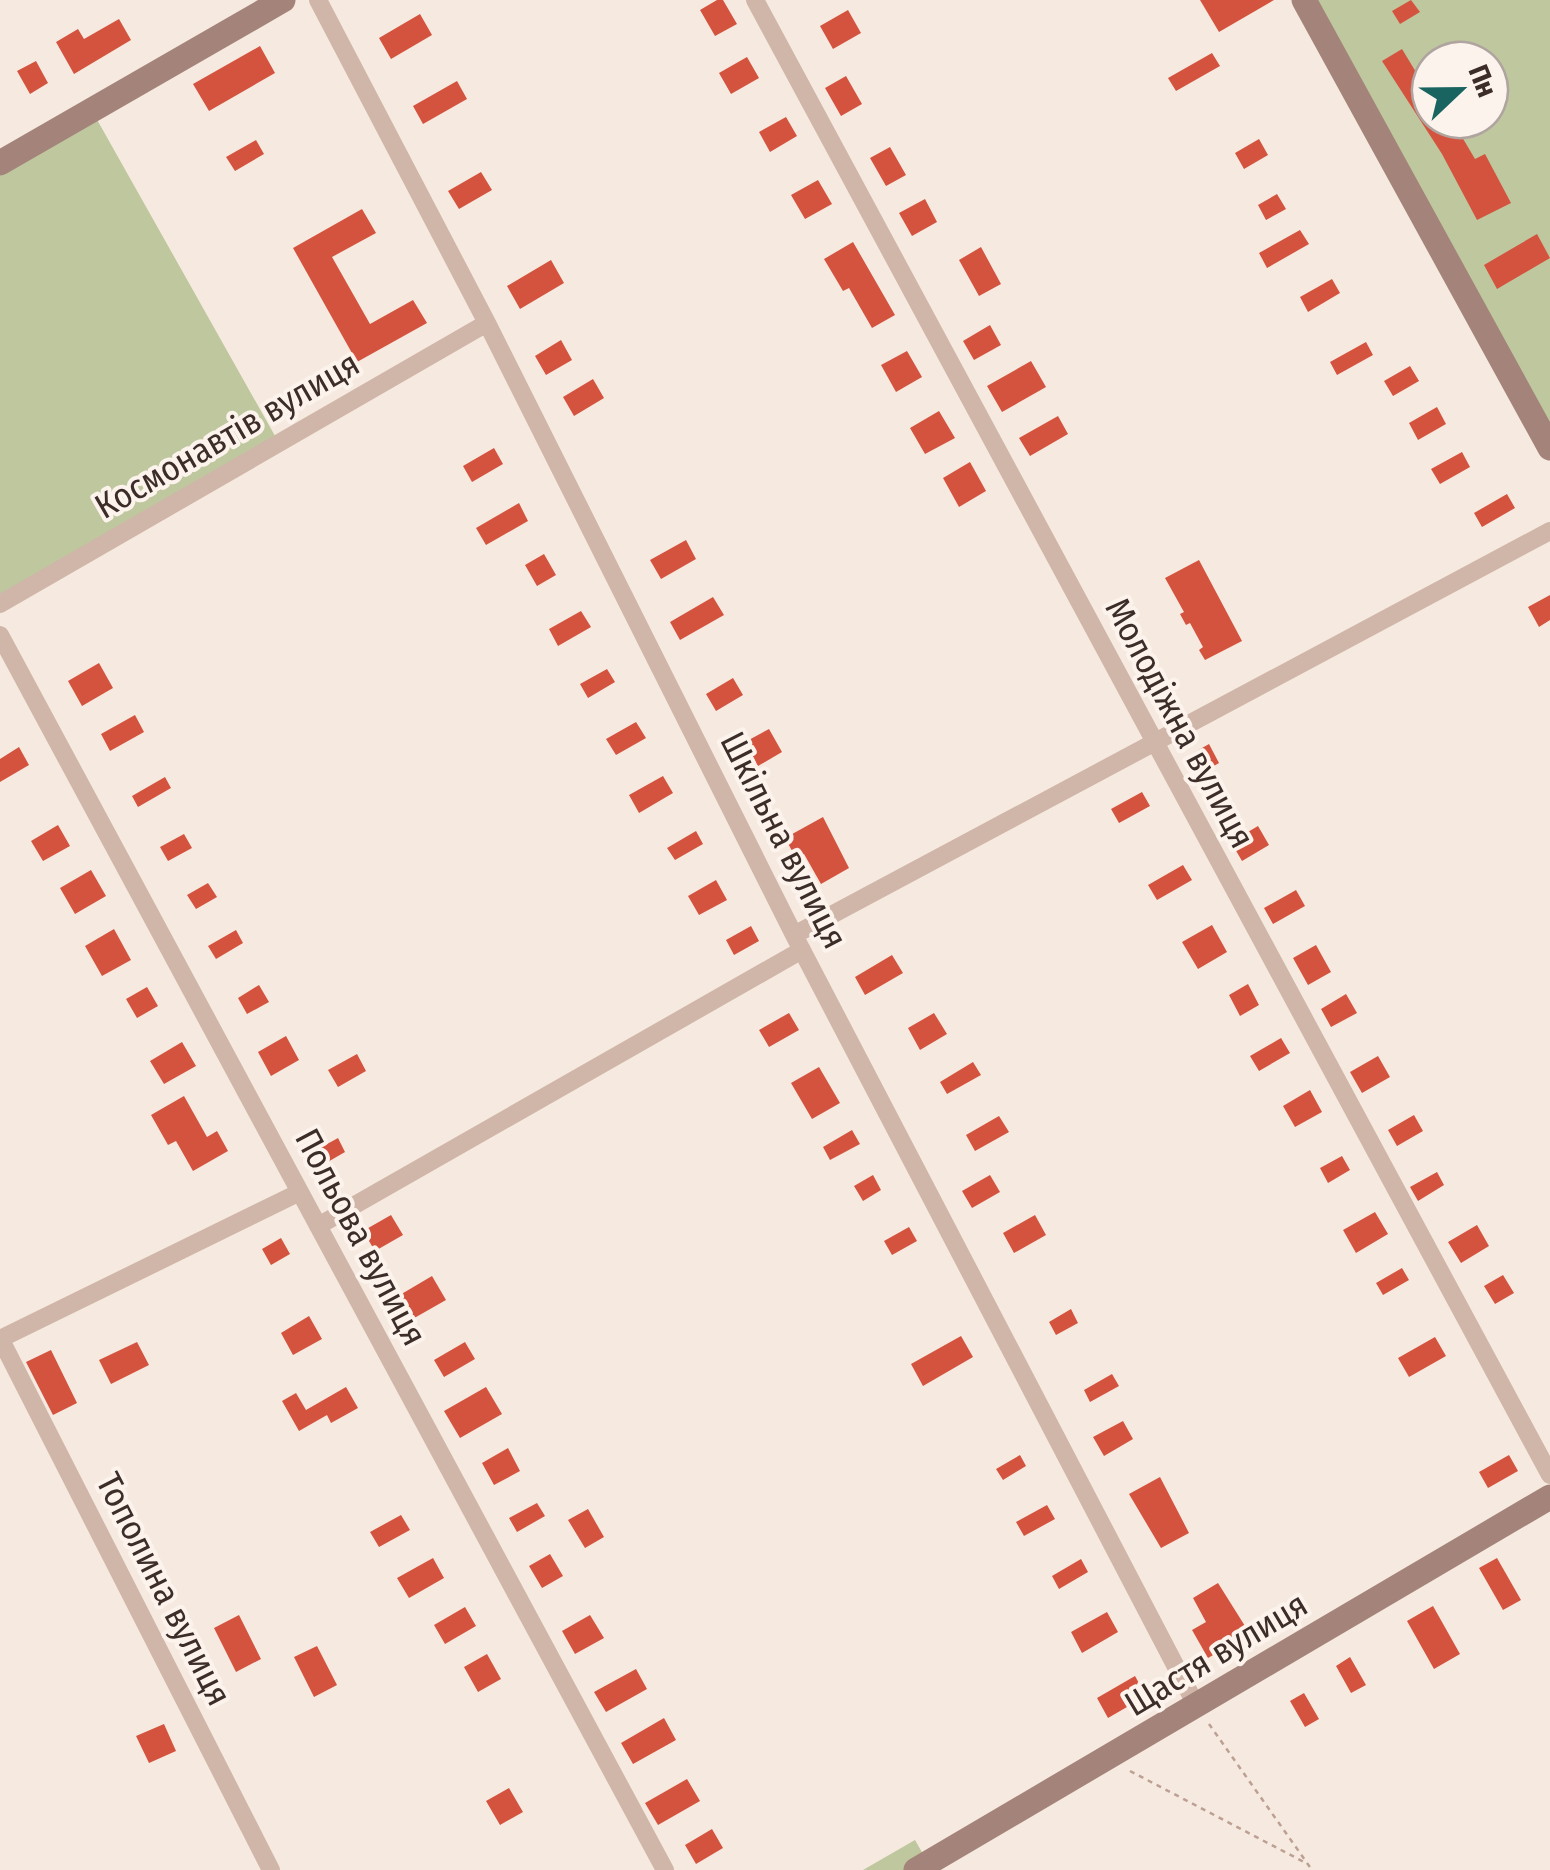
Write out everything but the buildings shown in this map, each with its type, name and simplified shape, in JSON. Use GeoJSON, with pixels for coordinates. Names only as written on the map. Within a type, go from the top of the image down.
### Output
{"type":"FeatureCollection","features":[{"type":"Feature","properties":{"kind":"street"},"geometry":{"type":"LineString","coordinates":[[0,163],[283,0]]}},
{"type":"Feature","properties":{"kind":"street","name":"Шкільна вулиця"},"geometry":{"type":"LineString","coordinates":[[318,0],[487,322],[798,943],[1197,1707]]}},
{"type":"Feature","properties":{"kind":"street","name":"Молодіжна вулиця"},"geometry":{"type":"LineString","coordinates":[[754,0],[1550,1476]]}},
{"type":"Feature","properties":{"kind":"street"},"geometry":{"type":"LineString","coordinates":[[1304,0],[1550,448]]}},
{"type":"Feature","properties":{"kind":"street","name":"Космонавтів вулиця"},"geometry":{"type":"LineString","coordinates":[[0,604],[487,322]]}},
{"type":"Feature","properties":{"kind":"street"},"geometry":{"type":"LineString","coordinates":[[318,1226],[798,943],[1154,743],[1550,531]]}},
{"type":"Feature","properties":{"kind":"street","name":"Польова вулиця"},"geometry":{"type":"LineString","coordinates":[[0,636],[665,1870]]}},
{"type":"Feature","properties":{"kind":"street"},"geometry":{"type":"LineString","coordinates":[[0,1338],[300,1192]]}},
{"type":"Feature","properties":{"kind":"street","name":"Тополина вулиця"},"geometry":{"type":"LineString","coordinates":[[0,1338],[270,1870]]}},
{"type":"Feature","properties":{"kind":"street","name":"Щастя вулиця"},"geometry":{"type":"LineString","coordinates":[[916,1870],[1550,1497]]}},
{"type":"Feature","properties":{"kind":"path"},"geometry":{"type":"LineString","coordinates":[[1197,1707],[1312,1870]]}},
{"type":"Feature","properties":{"kind":"path"},"geometry":{"type":"LineString","coordinates":[[1107,1759],[1306,1863]]}},
{"type":"Feature","properties":{"kind":"green space"},"geometry":{"type":"Polygon","coordinates":[[[1304,0],[1550,0],[1550,448],[1304,0]]]}},
{"type":"Feature","properties":{"kind":"green space"},"geometry":{"type":"Polygon","coordinates":[[[91,109],[279,443],[0,604],[0,162],[91,109]]]}},
{"type":"Feature","properties":{"kind":"green space"},"geometry":{"type":"Polygon","coordinates":[[[915,1840],[932,1870],[863,1870],[915,1840]]]}}]}
